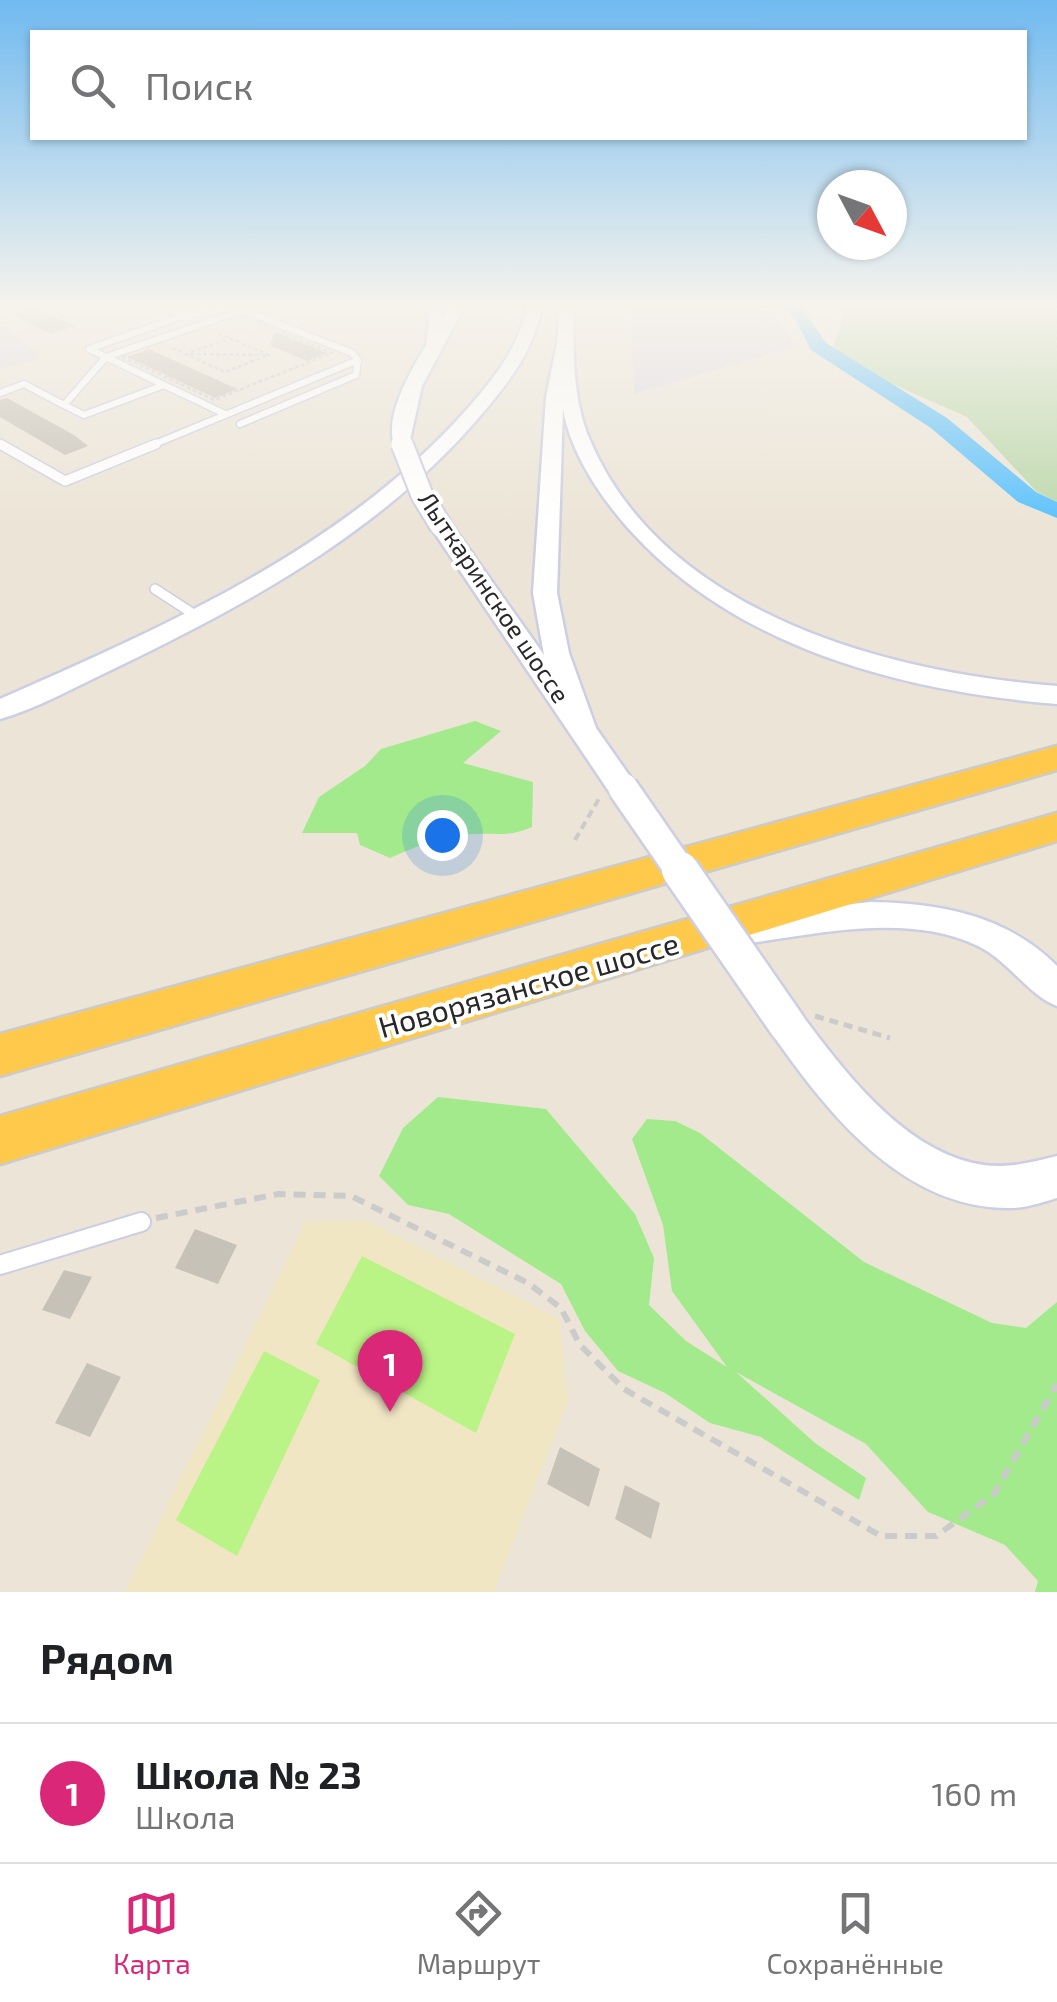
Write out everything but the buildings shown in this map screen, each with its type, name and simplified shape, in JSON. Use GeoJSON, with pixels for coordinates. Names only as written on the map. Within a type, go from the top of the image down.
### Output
{"type":"FeatureCollection","features":[{"type":"Feature","properties":{"kind":"highway"},"geometry":{"type":"LineString","coordinates":[[0,1055],[1057,758]]}},
{"type":"Feature","properties":{"kind":"highway","name":"Новорязанское шоссе"},"geometry":{"type":"LineString","coordinates":[[0,1140],[1057,827]]}},
{"type":"Feature","properties":{"kind":"main road","name":"Лыткаринское шоссе"},"geometry":{"type":"LineString","coordinates":[[421,376],[400,417],[401,440],[422,495],[843,1100],[916,1162],[963,1180],[1011,1189],[1054,1176]]}},
{"type":"Feature","properties":{"kind":"main road"},"geometry":{"type":"LineString","coordinates":[[0,710],[198,617],[300,556],[416,471],[473,414],[503,376]]}},
{"type":"Feature","properties":{"kind":"main road","name":"Лыткаринское шоссе"},"geometry":{"type":"LineString","coordinates":[[559,376],[545,593],[556,653],[583,726]]}},
{"type":"Feature","properties":{"kind":"main road","name":"Лыткаринское шоссе"},"geometry":{"type":"LineString","coordinates":[[569,376],[574,418],[602,484],[630,521],[706,586],[792,635],[847,656],[968,687],[1057,695]]}},
{"type":"Feature","properties":{"kind":"main road"},"geometry":{"type":"LineString","coordinates":[[696,937],[829,918],[927,915],[994,938],[1034,966],[1057,990]]}},
{"type":"Feature","properties":{"kind":"lane"},"geometry":{"type":"LineString","coordinates":[[64,405],[89,376]]}},
{"type":"Feature","properties":{"kind":"lane"},"geometry":{"type":"LineString","coordinates":[[146,376],[225,414]]}},
{"type":"Feature","properties":{"kind":"lane"},"geometry":{"type":"LineString","coordinates":[[0,444],[66,481],[318,376]]}},
{"type":"Feature","properties":{"kind":"lane"},"geometry":{"type":"LineString","coordinates":[[240,424],[355,376]]}},
{"type":"Feature","properties":{"kind":"lane"},"geometry":{"type":"LineString","coordinates":[[0,393],[24,384],[84,416],[164,385]]}},
{"type":"Feature","properties":{"kind":"lane"},"geometry":{"type":"LineString","coordinates":[[155,588],[198,617]]}},
{"type":"Feature","properties":{"kind":"lane"},"geometry":{"type":"LineString","coordinates":[[0,1265],[141,1222]]}},
{"type":"Feature","properties":{"kind":"path"},"geometry":{"type":"LineString","coordinates":[[164,376],[214,400],[274,376]]}},
{"type":"Feature","properties":{"kind":"path"},"geometry":{"type":"LineString","coordinates":[[575,840],[601,796],[623,788]]}},
{"type":"Feature","properties":{"kind":"path"},"geometry":{"type":"LineString","coordinates":[[788,1026],[813,1015],[890,1038]]}},
{"type":"Feature","properties":{"kind":"path"},"geometry":{"type":"LineString","coordinates":[[141,1222],[247,1199],[322,1190],[351,1196],[528,1283],[561,1308],[580,1345],[624,1388],[881,1536],[936,1536],[994,1494],[1057,1384]]}},
{"type":"Feature","properties":{"kind":"shaded area"},"geometry":{"type":"Polygon","coordinates":[[[633,376],[694,376],[634,394],[633,376]]]}},
{"type":"Feature","properties":{"kind":"shaded area"},"geometry":{"type":"Polygon","coordinates":[[[306,1221],[367,1221],[559,1318],[568,1401],[494,1592],[125,1592],[306,1221]]]}},
{"type":"Feature","properties":{"kind":"green space"},"geometry":{"type":"Polygon","coordinates":[[[878,376],[1057,376],[1057,502],[1036,491],[967,417],[878,376]]]}},
{"type":"Feature","properties":{"kind":"green space"},"geometry":{"type":"Polygon","coordinates":[[[475,721],[501,731],[463,763],[533,782],[532,827],[510,833],[443,838],[390,858],[360,845],[357,833],[302,833],[319,797],[365,766],[381,749],[475,721]]]}},
{"type":"Feature","properties":{"kind":"green space"},"geometry":{"type":"Polygon","coordinates":[[[438,1097],[546,1109],[635,1214],[654,1258],[649,1305],[686,1341],[727,1367],[672,1291],[663,1225],[632,1139],[647,1119],[675,1121],[700,1133],[864,1262],[992,1323],[1026,1328],[1057,1302],[1057,1592],[1035,1592],[1038,1581],[1005,1545],[928,1512],[866,1444],[736,1372],[815,1443],[866,1478],[859,1500],[761,1437],[710,1423],[665,1393],[618,1371],[585,1331],[561,1284],[449,1214],[408,1205],[379,1176],[403,1128],[438,1097]]]}},
{"type":"Feature","properties":{"kind":"green space"},"geometry":{"type":"Polygon","coordinates":[[[362,1256],[515,1334],[476,1433],[316,1344],[362,1256]]]}},
{"type":"Feature","properties":{"kind":"green space"},"geometry":{"type":"Polygon","coordinates":[[[264,1351],[320,1380],[237,1556],[176,1520],[264,1351]]]}},
{"type":"Feature","properties":{"kind":"waterway"},"geometry":{"type":"LineString","coordinates":[[866,376],[939,423],[1027,497],[1057,511]]}},
{"type":"Feature","properties":{"kind":"place","name":"Школа № 23"},"geometry":{"type":"Point","coordinates":[390,1412]}}]}
